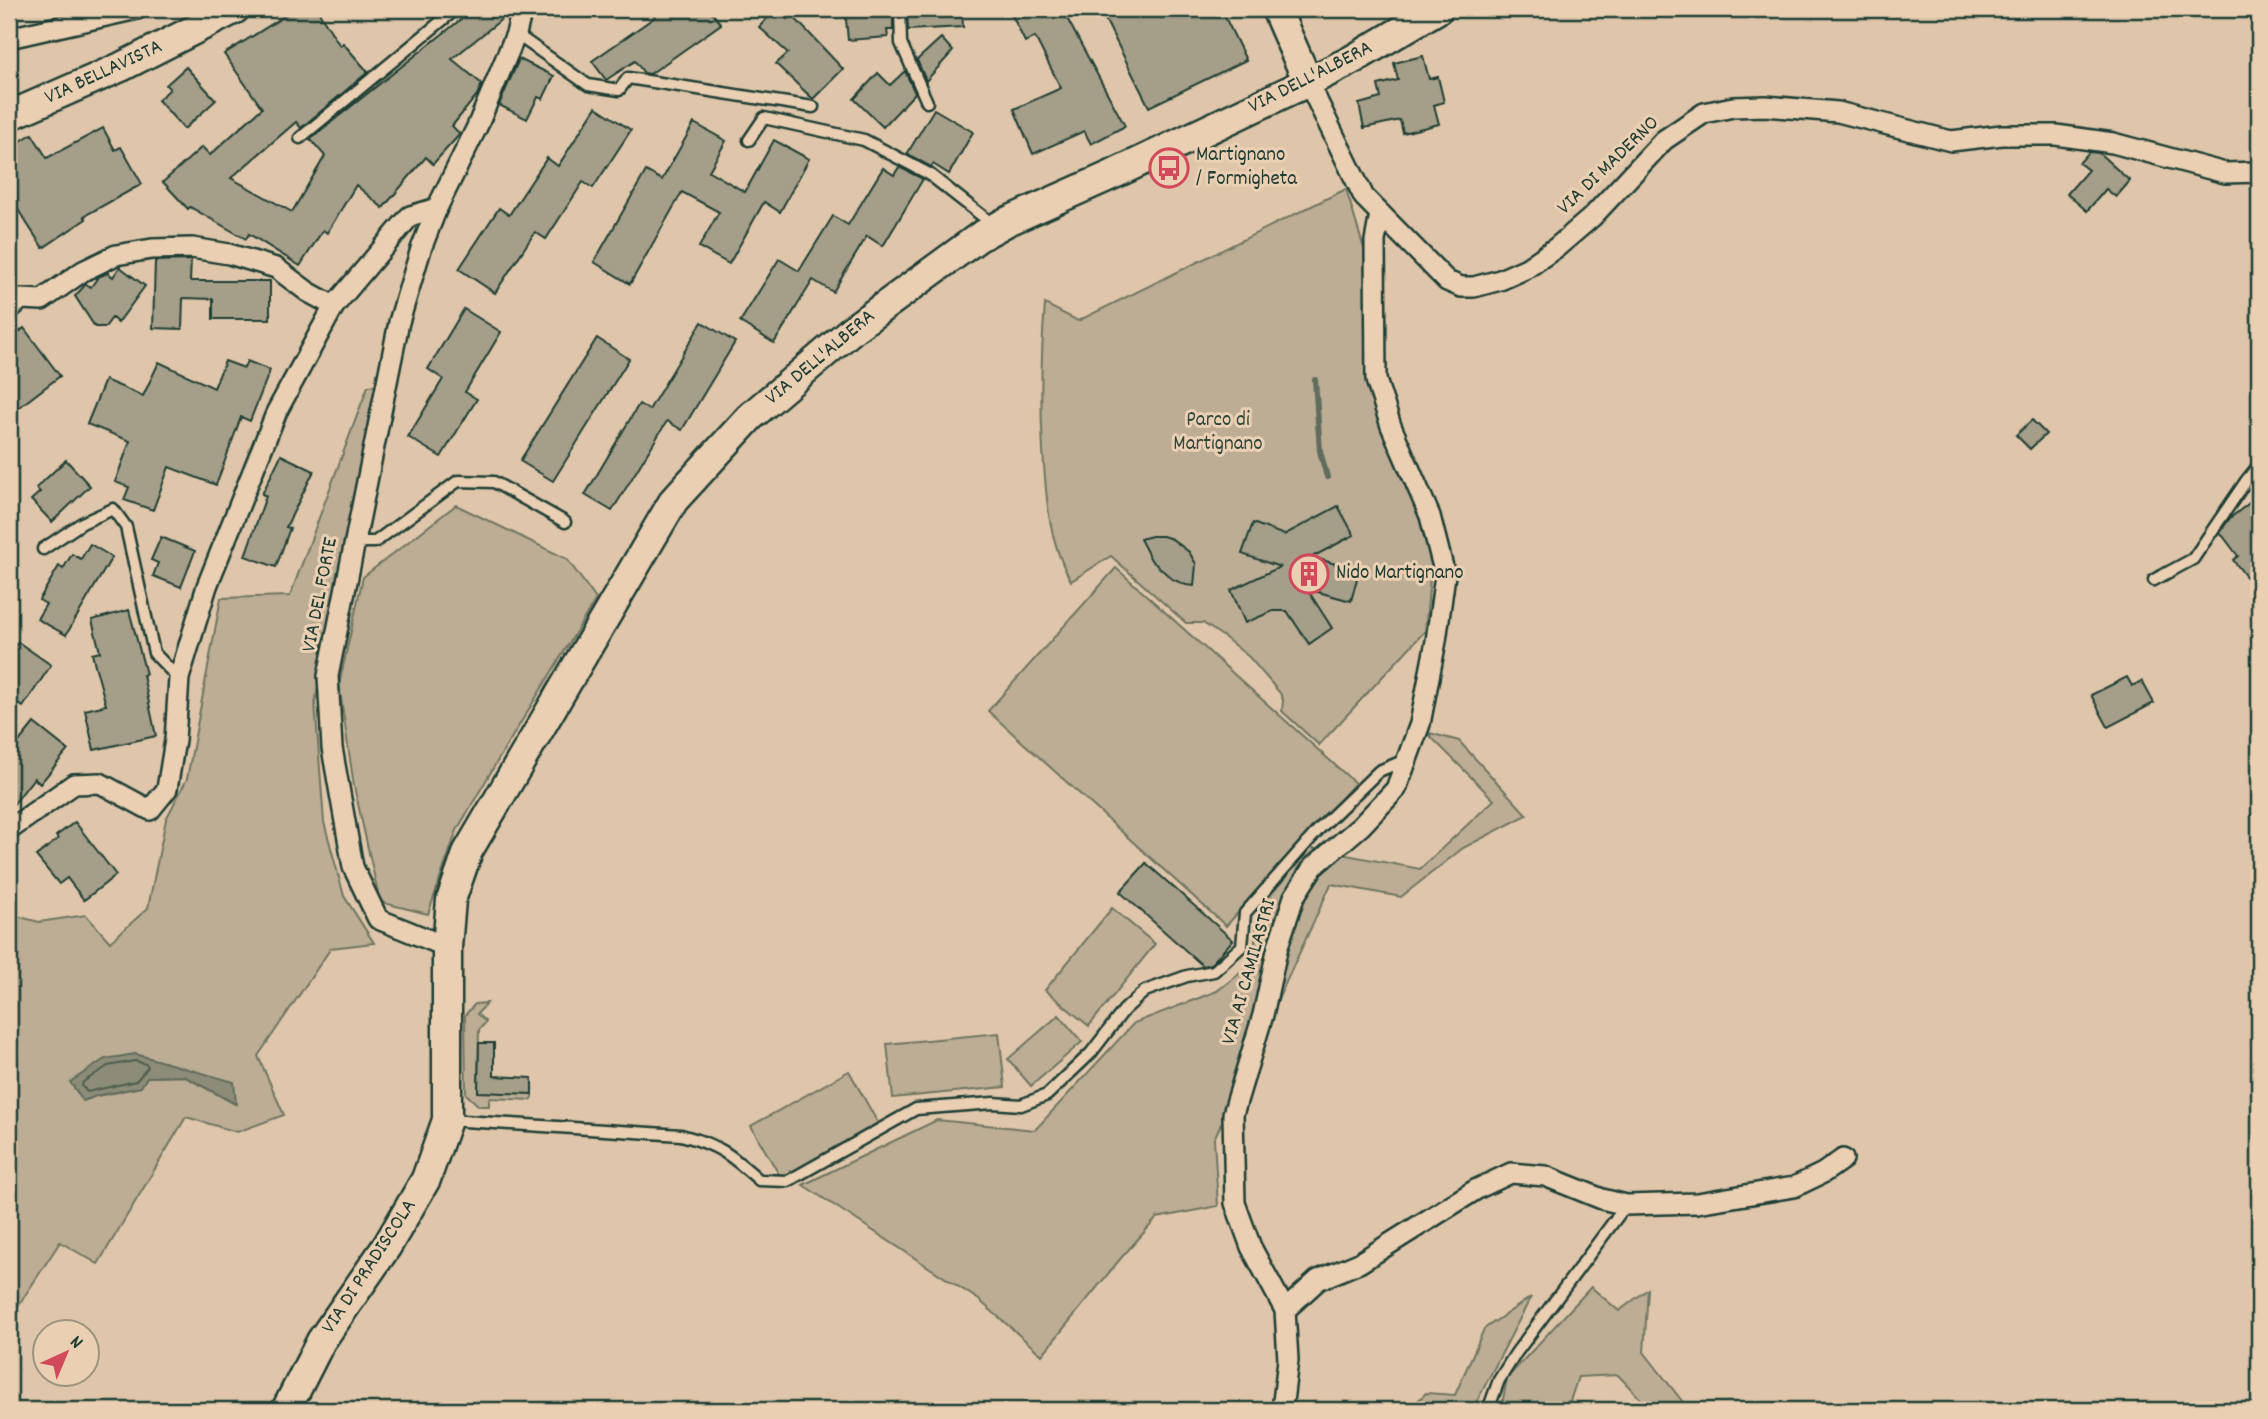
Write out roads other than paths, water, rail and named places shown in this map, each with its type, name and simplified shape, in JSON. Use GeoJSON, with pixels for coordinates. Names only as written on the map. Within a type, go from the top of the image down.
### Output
{"type":"FeatureCollection","features":[{"type":"Feature","properties":{"kind":"street"},"geometry":{"type":"LineString","coordinates":[[9,38],[137,9]]}},
{"type":"Feature","properties":{"kind":"street","name":"VIA BELLAVISTA"},"geometry":{"type":"LineString","coordinates":[[9,116],[121,67],[236,9]]}},
{"type":"Feature","properties":{"kind":"street","name":"VIA DEL FORTE"},"geometry":{"type":"LineString","coordinates":[[447,947],[378,919],[353,867],[332,748],[328,676],[399,322],[436,208],[477,127],[516,34],[522,9]]}},
{"type":"Feature","properties":{"kind":"street"},"geometry":{"type":"LineString","coordinates":[[1276,9],[1308,82]]}},
{"type":"Feature","properties":{"kind":"street","name":"VIA DELL'ALBERA"},"geometry":{"type":"LineString","coordinates":[[447,947],[451,900],[468,851],[674,500],[750,417],[853,329],[979,237],[1308,82],[1350,61],[1438,9]]}},
{"type":"Feature","properties":{"kind":"street","name":"VIA DI MADERNO"},"geometry":{"type":"LineString","coordinates":[[1308,82],[1364,197],[1447,281],[1461,287],[1474,287],[1500,280],[1527,268],[1592,217],[1664,140],[1704,113],[1732,107],[1765,106],[1838,112],[1951,141],[2002,135],[2056,135],[2113,143],[2225,173],[2259,172]]}},
{"type":"Feature","properties":{"kind":"street"},"geometry":{"type":"LineString","coordinates":[[9,830],[74,784],[100,783],[150,810],[167,789],[175,740],[179,678],[207,586],[277,411],[334,306],[410,216],[436,208]]}},
{"type":"Feature","properties":{"kind":"street","name":"VIA AI CAMILASTRI"},"geometry":{"type":"LineString","coordinates":[[1282,1410],[1289,1360],[1284,1310],[1251,1247],[1235,1203],[1233,1114],[1263,1015],[1278,946],[1294,897],[1313,867],[1361,826],[1396,789],[1420,724],[1445,575],[1430,516],[1391,426],[1376,380],[1375,241],[1380,214]]}},
{"type":"Feature","properties":{"kind":"street"},"geometry":{"type":"LineString","coordinates":[[9,310],[21,299],[42,300],[83,271],[116,255],[152,249],[192,248],[229,254],[276,268],[308,292],[334,306]]}},
{"type":"Feature","properties":{"kind":"street","name":"VIA DI PRADISCOLA"},"geometry":{"type":"LineString","coordinates":[[286,1410],[321,1341],[387,1247],[426,1179],[447,1120],[447,947]]}},
{"type":"Feature","properties":{"kind":"street"},"geometry":{"type":"LineString","coordinates":[[1284,1310],[1318,1280],[1359,1263],[1477,1189],[1511,1173],[1545,1176],[1602,1199],[1626,1205],[1696,1203],[1794,1187],[1823,1173],[1843,1159]]}},
{"type":"Feature","properties":{"kind":"lane"},"geometry":{"type":"LineString","coordinates":[[300,138],[456,9]]}},
{"type":"Feature","properties":{"kind":"lane"},"geometry":{"type":"LineString","coordinates":[[900,9],[901,43],[927,102]]}},
{"type":"Feature","properties":{"kind":"lane"},"geometry":{"type":"LineString","coordinates":[[516,34],[588,85],[619,90],[628,78],[813,107]]}},
{"type":"Feature","properties":{"kind":"lane"},"geometry":{"type":"LineString","coordinates":[[749,140],[764,118],[864,140],[929,174],[997,227]]}},
{"type":"Feature","properties":{"kind":"lane"},"geometry":{"type":"LineString","coordinates":[[2154,580],[2193,559],[2259,465]]}},
{"type":"Feature","properties":{"kind":"lane"},"geometry":{"type":"LineString","coordinates":[[355,542],[375,541],[458,481],[494,482],[565,522]]}},
{"type":"Feature","properties":{"kind":"lane"},"geometry":{"type":"LineString","coordinates":[[43,549],[82,523],[113,509],[127,527],[155,653],[179,678]]}},
{"type":"Feature","properties":{"kind":"lane"},"geometry":{"type":"LineString","coordinates":[[447,1120],[681,1135],[708,1142],[728,1152],[759,1180],[788,1181],[916,1109],[993,1103],[1021,1105],[1047,1095],[1091,1053],[1124,1010],[1145,990],[1187,976],[1214,971],[1242,946],[1245,913],[1294,856],[1379,771],[1405,760]]}},
{"type":"Feature","properties":{"kind":"lane"},"geometry":{"type":"LineString","coordinates":[[1488,1410],[1499,1380],[1517,1353],[1626,1205]]}},
{"type":"Feature","properties":{"kind":"water"},"geometry":{"type":"Polygon","coordinates":[[[135,1054],[234,1082],[236,1104],[184,1076],[147,1077],[141,1087],[83,1101],[70,1082],[105,1059],[135,1054]]]}},
{"type":"Feature","properties":{"kind":"waterway"},"geometry":{"type":"LineString","coordinates":[[1315,380],[1320,451],[1327,477]]}},
{"type":"Feature","properties":{"kind":"place","name":"Martignano / Formigheta"},"geometry":{"type":"Point","coordinates":[1169,168]}},
{"type":"Feature","properties":{"kind":"place","name":"Nido Martignano"},"geometry":{"type":"Point","coordinates":[1309,574]}},
{"type":"Feature","properties":{"kind":"park label","name":"Parco di Martignano"},"geometry":{"type":"Point","coordinates":[1218,433]}}]}
